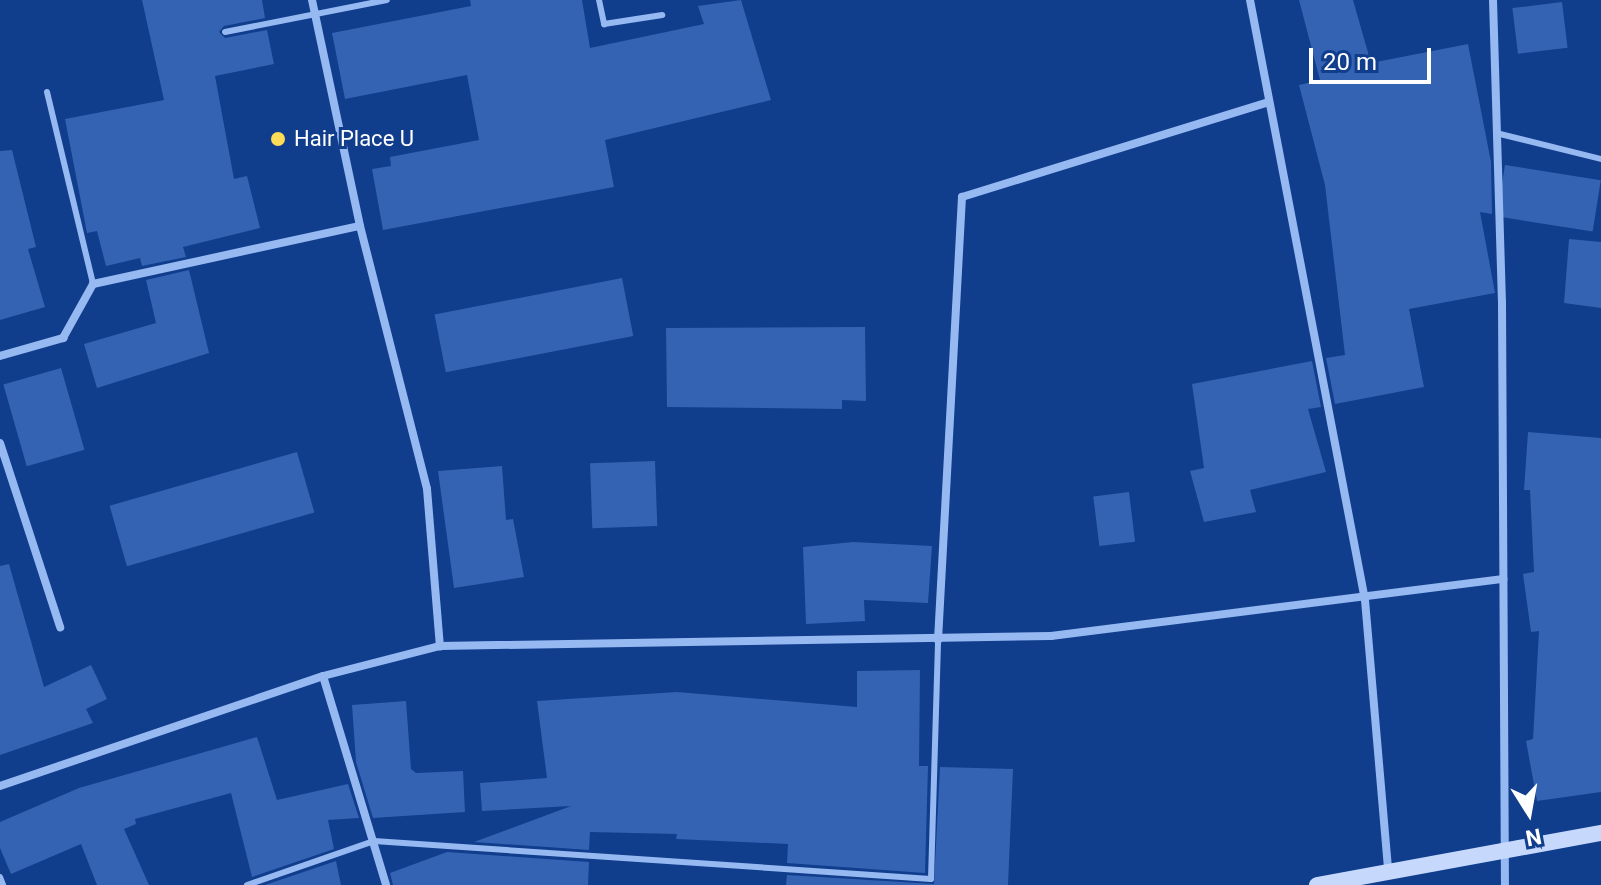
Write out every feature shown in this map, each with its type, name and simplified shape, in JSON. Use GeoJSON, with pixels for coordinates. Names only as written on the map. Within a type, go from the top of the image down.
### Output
{"type":"FeatureCollection","features":[{"type":"Feature","properties":{"kind":"street"},"geometry":{"type":"LineString","coordinates":[[312,0],[360,226],[427,489],[440,646]]}},
{"type":"Feature","properties":{"kind":"street"},"geometry":{"type":"LineString","coordinates":[[1250,0],[1365,600],[1388,872]]}},
{"type":"Feature","properties":{"kind":"street"},"geometry":{"type":"LineString","coordinates":[[1493,0],[1508,849],[1505,885]]}},
{"type":"Feature","properties":{"kind":"street"},"geometry":{"type":"LineString","coordinates":[[938,640],[962,197],[1268,102]]}},
{"type":"Feature","properties":{"kind":"street"},"geometry":{"type":"LineString","coordinates":[[0,356],[63,338],[93,284],[360,226]]}},
{"type":"Feature","properties":{"kind":"street"},"geometry":{"type":"LineString","coordinates":[[0,443],[60,627]]}},
{"type":"Feature","properties":{"kind":"street"},"geometry":{"type":"LineString","coordinates":[[0,786],[323,676],[440,646],[1051,636],[1365,600],[1503,579]]}},
{"type":"Feature","properties":{"kind":"street"},"geometry":{"type":"LineString","coordinates":[[323,676],[386,885]]}},
{"type":"Feature","properties":{"kind":"street"},"geometry":{"type":"LineString","coordinates":[[1317,885],[1366,880],[1388,872],[1601,833]]}},
{"type":"Feature","properties":{"kind":"lane"},"geometry":{"type":"LineString","coordinates":[[225,32],[387,0]]}},
{"type":"Feature","properties":{"kind":"lane"},"geometry":{"type":"LineString","coordinates":[[599,0],[604,24],[662,15]]}},
{"type":"Feature","properties":{"kind":"lane"},"geometry":{"type":"LineString","coordinates":[[47,92],[93,284]]}},
{"type":"Feature","properties":{"kind":"lane"},"geometry":{"type":"LineString","coordinates":[[1496,133],[1601,159]]}},
{"type":"Feature","properties":{"kind":"lane"},"geometry":{"type":"LineString","coordinates":[[247,885],[374,841],[931,879],[938,640]]}},
{"type":"Feature","properties":{"kind":"lane"},"geometry":{"type":"LineString","coordinates":[[0,877],[3,885]]}},
{"type":"Feature","properties":{"kind":"building"},"geometry":{"type":"Polygon","coordinates":[[[142,0],[262,0],[265,18],[224,26],[219,32],[225,38],[267,30],[274,64],[215,76],[234,179],[247,176],[260,228],[183,247],[186,257],[142,266],[140,258],[106,266],[97,231],[87,233],[65,119],[164,100],[142,0]]]}},
{"type":"Feature","properties":{"kind":"building"},"geometry":{"type":"Polygon","coordinates":[[[470,0],[582,0],[590,48],[704,24],[698,6],[741,0],[771,100],[605,140],[614,187],[383,230],[372,169],[391,166],[390,157],[479,140],[467,75],[345,99],[332,33],[471,6],[470,0]]]}},
{"type":"Feature","properties":{"kind":"building"},"geometry":{"type":"Polygon","coordinates":[[[1299,0],[1353,0],[1371,63],[1468,44],[1491,162],[1492,214],[1480,212],[1495,293],[1409,309],[1424,387],[1335,404],[1326,358],[1345,355],[1325,185],[1299,85],[1320,80],[1299,0]]]}},
{"type":"Feature","properties":{"kind":"building"},"geometry":{"type":"Polygon","coordinates":[[[1562,2],[1568,48],[1518,54],[1512,8],[1562,2]]]}},
{"type":"Feature","properties":{"kind":"building"},"geometry":{"type":"Polygon","coordinates":[[[12,150],[36,247],[28,249],[45,307],[0,320],[0,151],[12,150]]]}},
{"type":"Feature","properties":{"kind":"building"},"geometry":{"type":"Polygon","coordinates":[[[1505,165],[1601,180],[1593,232],[1497,216],[1505,165]]]}},
{"type":"Feature","properties":{"kind":"building"},"geometry":{"type":"Polygon","coordinates":[[[1569,239],[1601,242],[1601,308],[1564,303],[1569,239]]]}},
{"type":"Feature","properties":{"kind":"building"},"geometry":{"type":"Polygon","coordinates":[[[189,270],[209,353],[97,388],[84,344],[156,323],[146,280],[189,270]]]}},
{"type":"Feature","properties":{"kind":"building"},"geometry":{"type":"Polygon","coordinates":[[[622,278],[633,336],[446,372],[435,314],[622,278]]]}},
{"type":"Feature","properties":{"kind":"building"},"geometry":{"type":"Polygon","coordinates":[[[865,327],[866,401],[842,400],[842,409],[667,407],[666,328],[865,327]]]}},
{"type":"Feature","properties":{"kind":"building"},"geometry":{"type":"Polygon","coordinates":[[[1312,361],[1321,407],[1308,409],[1326,472],[1250,490],[1256,512],[1204,522],[1190,471],[1204,468],[1192,384],[1312,361]]]}},
{"type":"Feature","properties":{"kind":"building"},"geometry":{"type":"Polygon","coordinates":[[[61,368],[84,450],[27,466],[3,385],[61,368]]]}},
{"type":"Feature","properties":{"kind":"building"},"geometry":{"type":"Polygon","coordinates":[[[1528,432],[1601,438],[1601,792],[1537,801],[1526,741],[1533,739],[1539,631],[1531,632],[1523,574],[1534,572],[1530,490],[1524,490],[1528,432]]]}},
{"type":"Feature","properties":{"kind":"building"},"geometry":{"type":"Polygon","coordinates":[[[297,452],[314,513],[127,566],[110,506],[297,452]]]}},
{"type":"Feature","properties":{"kind":"building"},"geometry":{"type":"Polygon","coordinates":[[[655,461],[657,526],[592,528],[590,463],[655,461]]]}},
{"type":"Feature","properties":{"kind":"building"},"geometry":{"type":"Polygon","coordinates":[[[502,466],[506,520],[513,519],[524,577],[454,588],[438,471],[502,466]]]}},
{"type":"Feature","properties":{"kind":"building"},"geometry":{"type":"Polygon","coordinates":[[[1129,492],[1135,542],[1099,546],[1093,496],[1129,492]]]}},
{"type":"Feature","properties":{"kind":"building"},"geometry":{"type":"Polygon","coordinates":[[[853,542],[932,546],[928,603],[864,600],[865,621],[806,624],[803,547],[853,542]]]}},
{"type":"Feature","properties":{"kind":"building"},"geometry":{"type":"Polygon","coordinates":[[[9,564],[44,687],[91,665],[107,699],[86,709],[93,723],[0,755],[0,566],[9,564]]]}},
{"type":"Feature","properties":{"kind":"building"},"geometry":{"type":"Polygon","coordinates":[[[920,670],[919,766],[928,766],[925,873],[787,863],[788,844],[676,839],[677,834],[590,832],[589,850],[474,842],[571,806],[482,811],[480,783],[547,778],[537,701],[677,692],[857,707],[857,671],[920,670]]]}},
{"type":"Feature","properties":{"kind":"building"},"geometry":{"type":"Polygon","coordinates":[[[406,701],[411,769],[416,773],[463,771],[465,812],[373,818],[356,762],[352,705],[406,701]]]}},
{"type":"Feature","properties":{"kind":"building"},"geometry":{"type":"Polygon","coordinates":[[[257,737],[277,800],[348,784],[359,818],[328,820],[334,849],[252,877],[231,793],[135,819],[136,824],[124,829],[149,885],[97,885],[81,844],[11,874],[0,848],[0,822],[79,788],[257,737]]]}},
{"type":"Feature","properties":{"kind":"building"},"geometry":{"type":"Polygon","coordinates":[[[940,767],[1013,769],[1008,885],[786,885],[787,875],[934,884],[940,767]]]}},
{"type":"Feature","properties":{"kind":"building"},"geometry":{"type":"Polygon","coordinates":[[[447,852],[589,862],[588,885],[393,885],[390,873],[447,852]]]}},
{"type":"Feature","properties":{"kind":"building"},"geometry":{"type":"Polygon","coordinates":[[[336,861],[341,885],[265,885],[336,861]]]}},
{"type":"Feature","properties":{"kind":"place","name":"Hair Place U"},"geometry":{"type":"Point","coordinates":[278,139]}}]}
